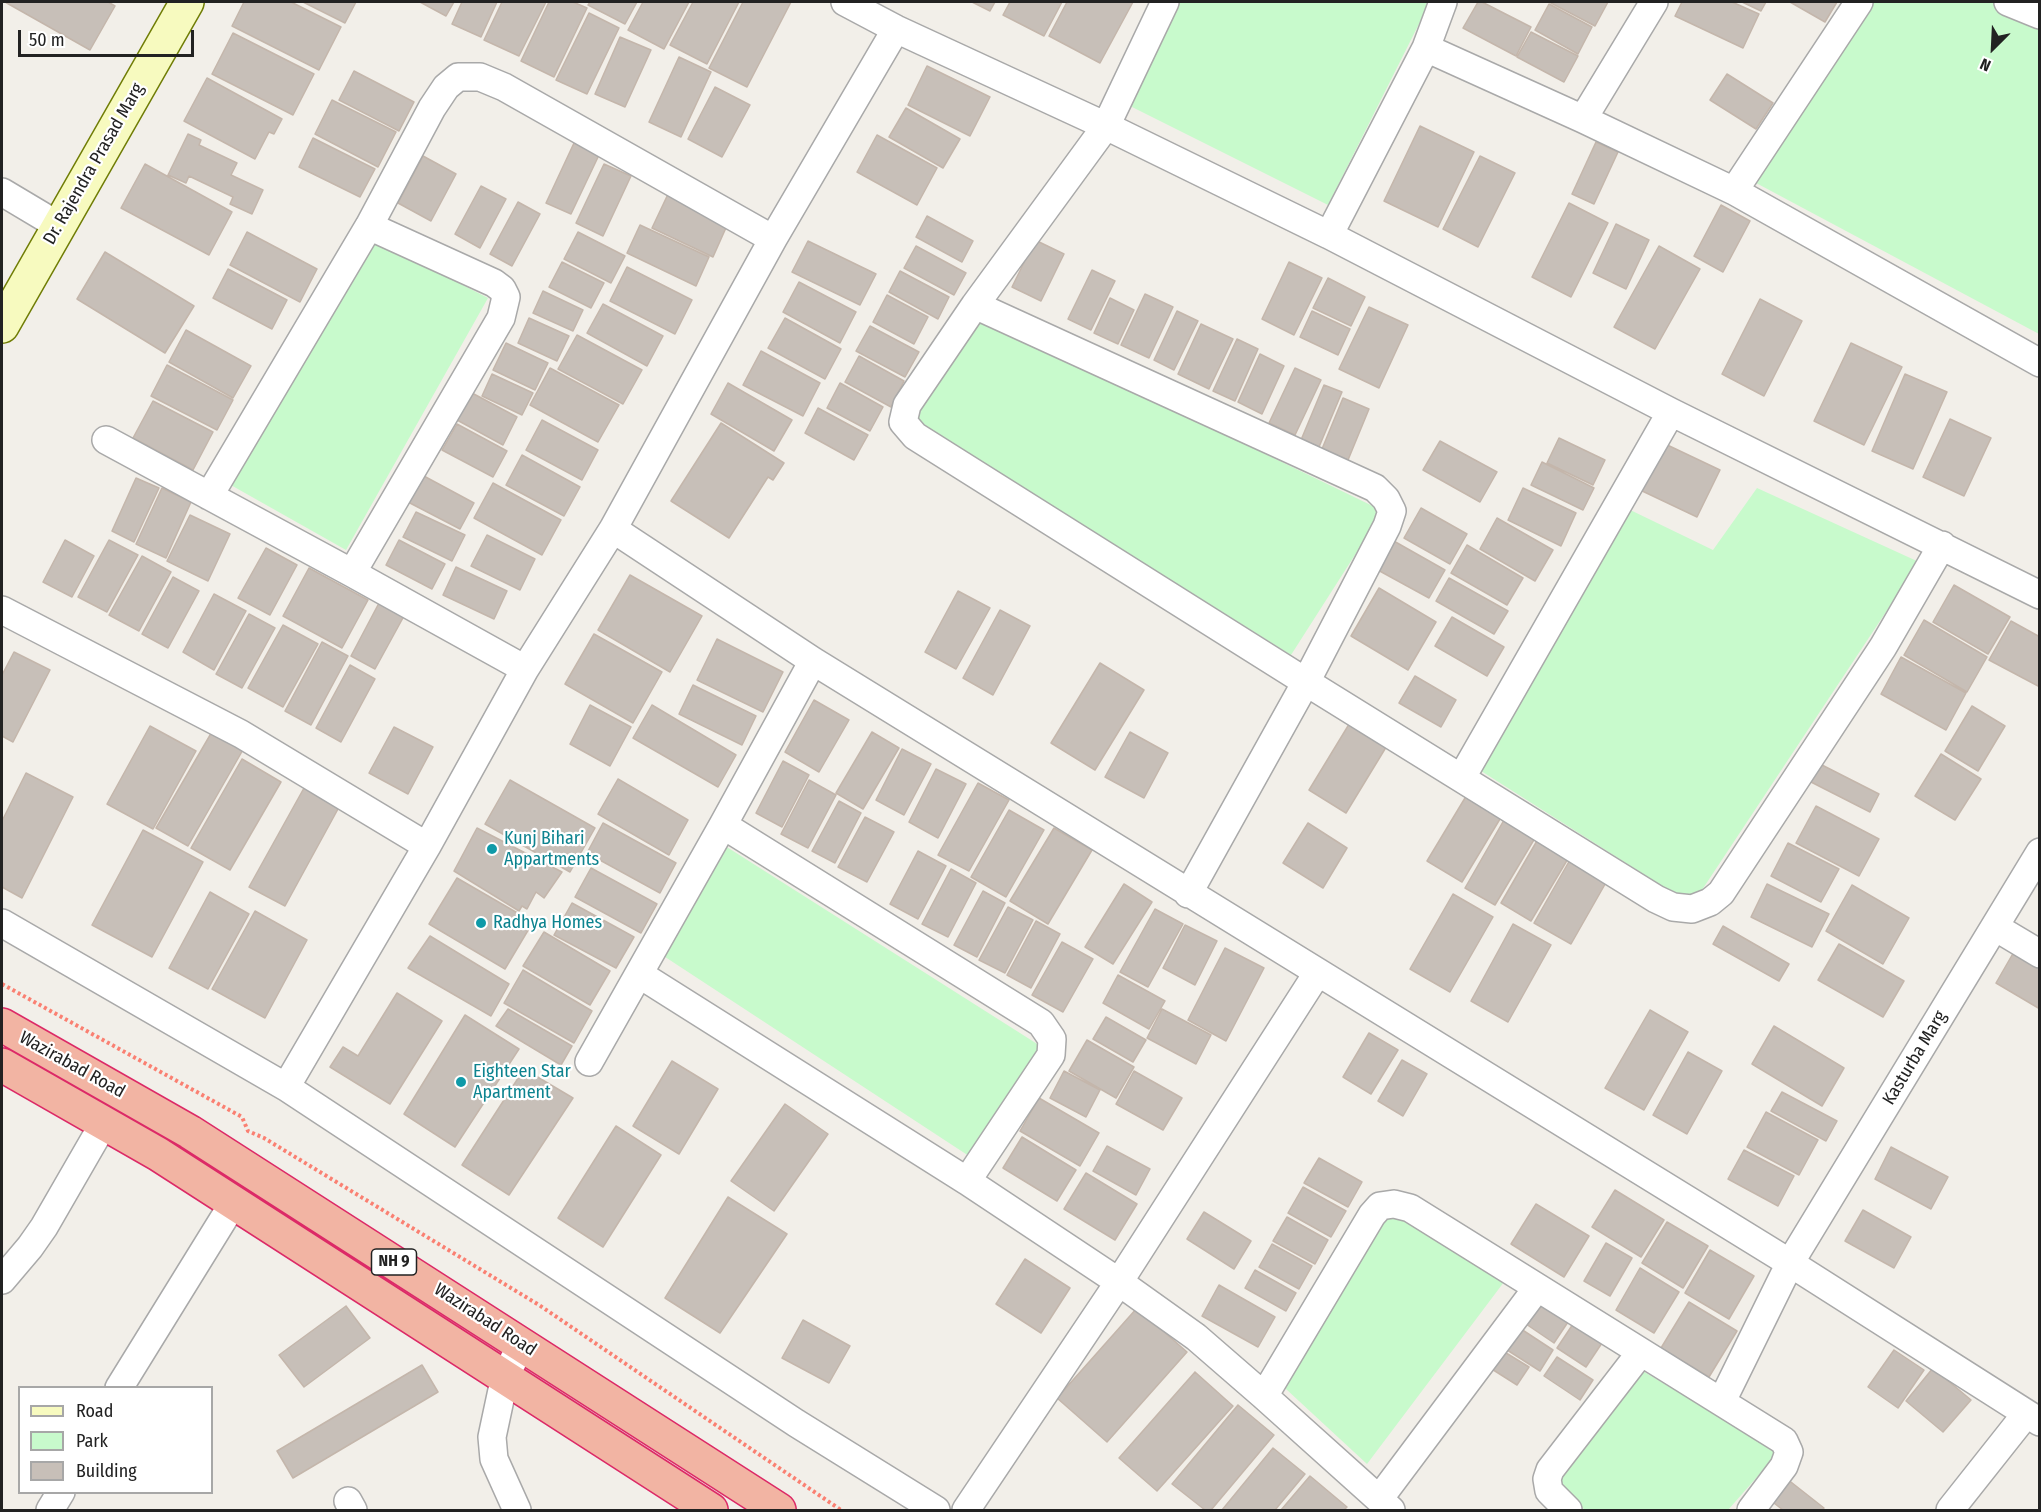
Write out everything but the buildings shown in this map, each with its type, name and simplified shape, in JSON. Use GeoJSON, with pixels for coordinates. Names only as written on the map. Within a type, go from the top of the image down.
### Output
{"type":"FeatureCollection","features":[{"type":"Feature","properties":{"kind":"highway","name":"Wazirabad Road"},"geometry":{"type":"LineString","coordinates":[[2,1025],[190,1132],[779,1510]]}},
{"type":"Feature","properties":{"kind":"highway","name":"Wazirabad Road"},"geometry":{"type":"LineString","coordinates":[[2,1065],[158,1154],[711,1510]]}},
{"type":"Feature","properties":{"kind":"main road","name":"Dr. Rajendra Prasad Marg"},"geometry":{"type":"LineString","coordinates":[[2,326],[49,220],[162,2]]}},
{"type":"Feature","properties":{"kind":"main road","name":"Dr. Rajendra Prasad Marg"},"geometry":{"type":"LineString","coordinates":[[2,281],[49,220],[187,2]]}},
{"type":"Feature","properties":{"kind":"street"},"geometry":{"type":"LineString","coordinates":[[845,2],[896,29],[1106,126],[1329,235],[1671,412],[2040,595]]}},
{"type":"Feature","properties":{"kind":"street"},"geometry":{"type":"LineString","coordinates":[[1165,2],[1106,126],[975,305],[908,405],[903,422],[915,436],[1306,682],[1656,899],[1673,907],[1692,909],[1710,902],[1721,893],[1883,647],[1942,545]]}},
{"type":"Feature","properties":{"kind":"street"},"geometry":{"type":"LineString","coordinates":[[1329,235],[1426,48],[1443,2]]}},
{"type":"Feature","properties":{"kind":"street"},"geometry":{"type":"LineString","coordinates":[[1583,119],[1654,2]]}},
{"type":"Feature","properties":{"kind":"street"},"geometry":{"type":"LineString","coordinates":[[1734,191],[1859,2]]}},
{"type":"Feature","properties":{"kind":"street"},"geometry":{"type":"LineString","coordinates":[[2008,2],[2040,15]]}},
{"type":"Feature","properties":{"kind":"street"},"geometry":{"type":"LineString","coordinates":[[286,1087],[427,846],[525,669],[613,530],[773,239],[896,29]]}},
{"type":"Feature","properties":{"kind":"street"},"geometry":{"type":"LineString","coordinates":[[1426,48],[1734,191],[2040,363]]}},
{"type":"Feature","properties":{"kind":"street"},"geometry":{"type":"LineString","coordinates":[[209,496],[369,226],[446,87],[458,77],[480,77],[504,87],[773,239]]}},
{"type":"Feature","properties":{"kind":"street"},"geometry":{"type":"LineString","coordinates":[[2,192],[49,220]]}},
{"type":"Feature","properties":{"kind":"street"},"geometry":{"type":"LineString","coordinates":[[352,573],[501,318],[506,297],[502,289],[494,283],[369,226]]}},
{"type":"Feature","properties":{"kind":"street"},"geometry":{"type":"LineString","coordinates":[[975,305],[1375,488],[1386,499],[1392,511],[1387,526],[1306,682],[1188,894]]}},
{"type":"Feature","properties":{"kind":"street"},"geometry":{"type":"LineString","coordinates":[[1462,777],[1671,412]]}},
{"type":"Feature","properties":{"kind":"street"},"geometry":{"type":"LineString","coordinates":[[106,441],[525,669]]}},
{"type":"Feature","properties":{"kind":"street"},"geometry":{"type":"LineString","coordinates":[[613,530],[813,661],[1790,1263],[2033,1418],[1950,1510]]}},
{"type":"Feature","properties":{"kind":"street"},"geometry":{"type":"LineString","coordinates":[[2,610],[241,734],[427,846]]}},
{"type":"Feature","properties":{"kind":"street"},"geometry":{"type":"LineString","coordinates":[[588,1062],[813,661]]}},
{"type":"Feature","properties":{"kind":"street"},"geometry":{"type":"LineString","coordinates":[[723,825],[1041,1023],[1052,1039],[1051,1054],[968,1181]]}},
{"type":"Feature","properties":{"kind":"street","name":"Kasturba Marg"},"geometry":{"type":"LineString","coordinates":[[1722,1401],[1790,1263],[2040,852]]}},
{"type":"Feature","properties":{"kind":"street"},"geometry":{"type":"LineString","coordinates":[[2,922],[286,1087],[796,1423],[936,1510]]}},
{"type":"Feature","properties":{"kind":"street"},"geometry":{"type":"LineString","coordinates":[[1995,927],[2040,954]]}},
{"type":"Feature","properties":{"kind":"street"},"geometry":{"type":"LineString","coordinates":[[966,1510],[1119,1282],[1318,972]]}},
{"type":"Feature","properties":{"kind":"street"},"geometry":{"type":"LineString","coordinates":[[639,974],[968,1181],[1119,1282],[1196,1337],[1385,1505],[1537,1288]]}},
{"type":"Feature","properties":{"kind":"street"},"geometry":{"type":"LineString","coordinates":[[2,1280],[44,1227],[104,1124]]}},
{"type":"Feature","properties":{"kind":"street"},"geometry":{"type":"LineString","coordinates":[[120,1386],[234,1202]]}},
{"type":"Feature","properties":{"kind":"street"},"geometry":{"type":"LineString","coordinates":[[1264,1396],[1372,1215],[1380,1206],[1394,1204],[1410,1208],[1784,1441],[1789,1452],[1784,1466],[1751,1510]]}},
{"type":"Feature","properties":{"kind":"street"},"geometry":{"type":"LineString","coordinates":[[517,1510],[494,1459],[492,1437],[505,1376],[522,1344]]}},
{"type":"Feature","properties":{"kind":"street"},"geometry":{"type":"LineString","coordinates":[[1568,1510],[1549,1491],[1547,1479],[1550,1470],[1641,1352]]}},
{"type":"Feature","properties":{"kind":"path"},"geometry":{"type":"LineString","coordinates":[[2,984],[242,1117],[248,1131],[264,1138],[539,1305],[841,1510]]}},
{"type":"Feature","properties":{"kind":"green space"},"geometry":{"type":"Polygon","coordinates":[[[1175,2],[1430,2],[1328,205],[1124,103],[1175,2]]]}},
{"type":"Feature","properties":{"kind":"green space"},"geometry":{"type":"Polygon","coordinates":[[[1864,2],[1994,2],[2039,23],[2039,334],[1743,176],[1864,2]]]}},
{"type":"Feature","properties":{"kind":"green space"},"geometry":{"type":"Polygon","coordinates":[[[367,236],[488,298],[346,550],[229,484],[367,236]]]}},
{"type":"Feature","properties":{"kind":"green space"},"geometry":{"type":"Polygon","coordinates":[[[972,312],[1383,511],[1291,655],[911,418],[972,312]]]}},
{"type":"Feature","properties":{"kind":"green space"},"geometry":{"type":"Polygon","coordinates":[[[1757,488],[1919,562],[1692,905],[1467,762],[1622,506],[1713,550],[1757,488]]]}},
{"type":"Feature","properties":{"kind":"green space"},"geometry":{"type":"Polygon","coordinates":[[[722,844],[1042,1047],[972,1158],[656,951],[722,844]]]}},
{"type":"Feature","properties":{"kind":"green space"},"geometry":{"type":"Polygon","coordinates":[[[1386,1206],[1504,1282],[1367,1464],[1273,1377],[1386,1206]]]}},
{"type":"Feature","properties":{"kind":"green space"},"geometry":{"type":"Polygon","coordinates":[[[1636,1367],[1779,1452],[1728,1510],[1585,1510],[1543,1472],[1636,1367]]]}},
{"type":"Feature","properties":{"kind":"place","name":"Kunj Bihari Appartments"},"geometry":{"type":"Point","coordinates":[492,849]}},
{"type":"Feature","properties":{"kind":"place","name":"Radhya Homes"},"geometry":{"type":"Point","coordinates":[481,923]}},
{"type":"Feature","properties":{"kind":"place","name":"Eighteen Star Apartment"},"geometry":{"type":"Point","coordinates":[461,1082]}}]}
